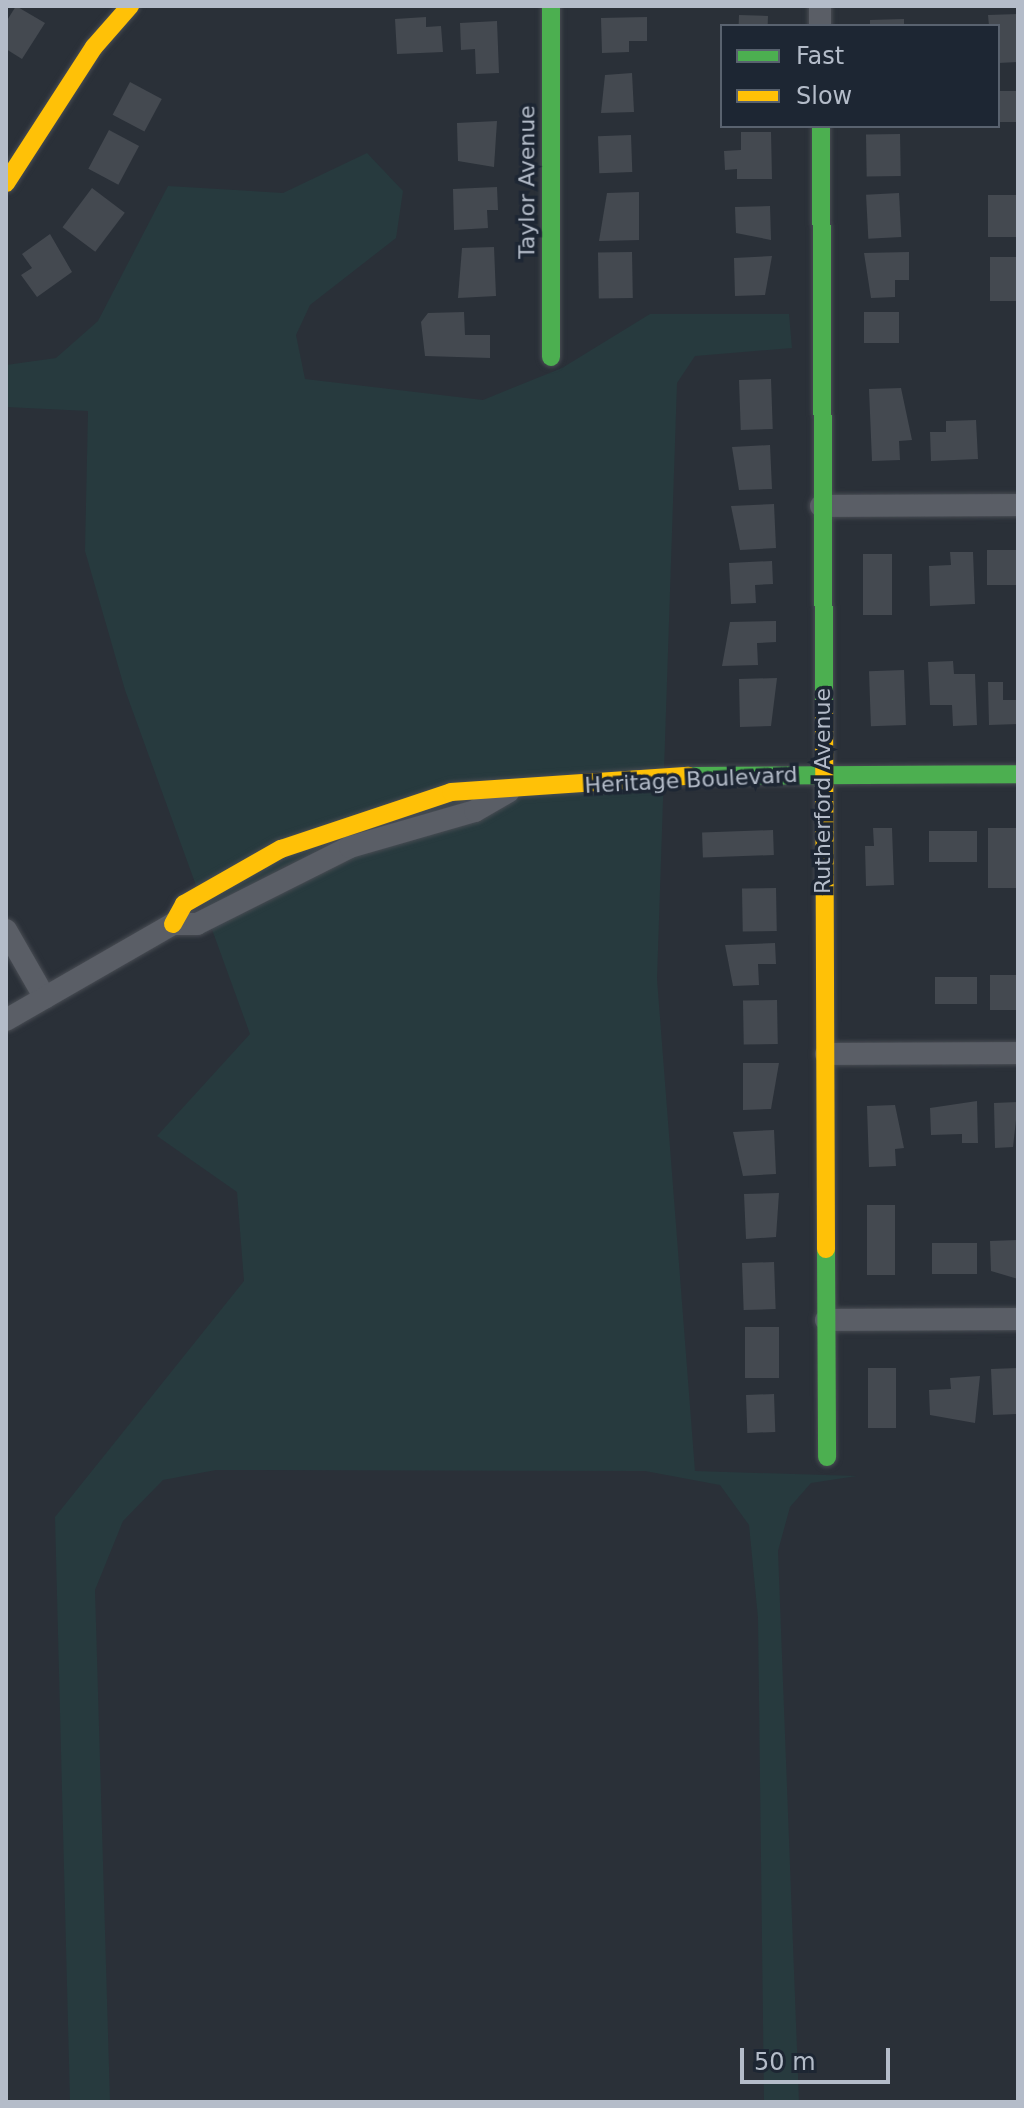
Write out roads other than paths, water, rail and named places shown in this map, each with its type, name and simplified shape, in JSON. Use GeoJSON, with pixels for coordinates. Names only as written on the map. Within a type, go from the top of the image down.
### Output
{"type":"FeatureCollection","features":[{"type":"Feature","properties":{"kind":"street"},"geometry":{"type":"LineString","coordinates":[[6,183],[94,47],[130,6]]}},
{"type":"Feature","properties":{"kind":"street","name":"Taylor Avenue"},"geometry":{"type":"LineString","coordinates":[[551,6],[551,357]]}},
{"type":"Feature","properties":{"kind":"street","name":"Rutherford Avenue"},"geometry":{"type":"LineString","coordinates":[[821,128],[827,1457]]}},
{"type":"Feature","properties":{"kind":"street"},"geometry":{"type":"LineString","coordinates":[[821,506],[1018,505]]}},
{"type":"Feature","properties":{"kind":"street","name":"Heritage Boulevard"},"geometry":{"type":"LineString","coordinates":[[6,1020],[173,924],[197,924],[350,847],[475,811],[509,791],[693,776],[1018,774]]}},
{"type":"Feature","properties":{"kind":"street"},"geometry":{"type":"LineString","coordinates":[[6,930],[45,998]]}},
{"type":"Feature","properties":{"kind":"street"},"geometry":{"type":"LineString","coordinates":[[826,1054],[1018,1053]]}},
{"type":"Feature","properties":{"kind":"street"},"geometry":{"type":"LineString","coordinates":[[826,1320],[1018,1319]]}}]}
